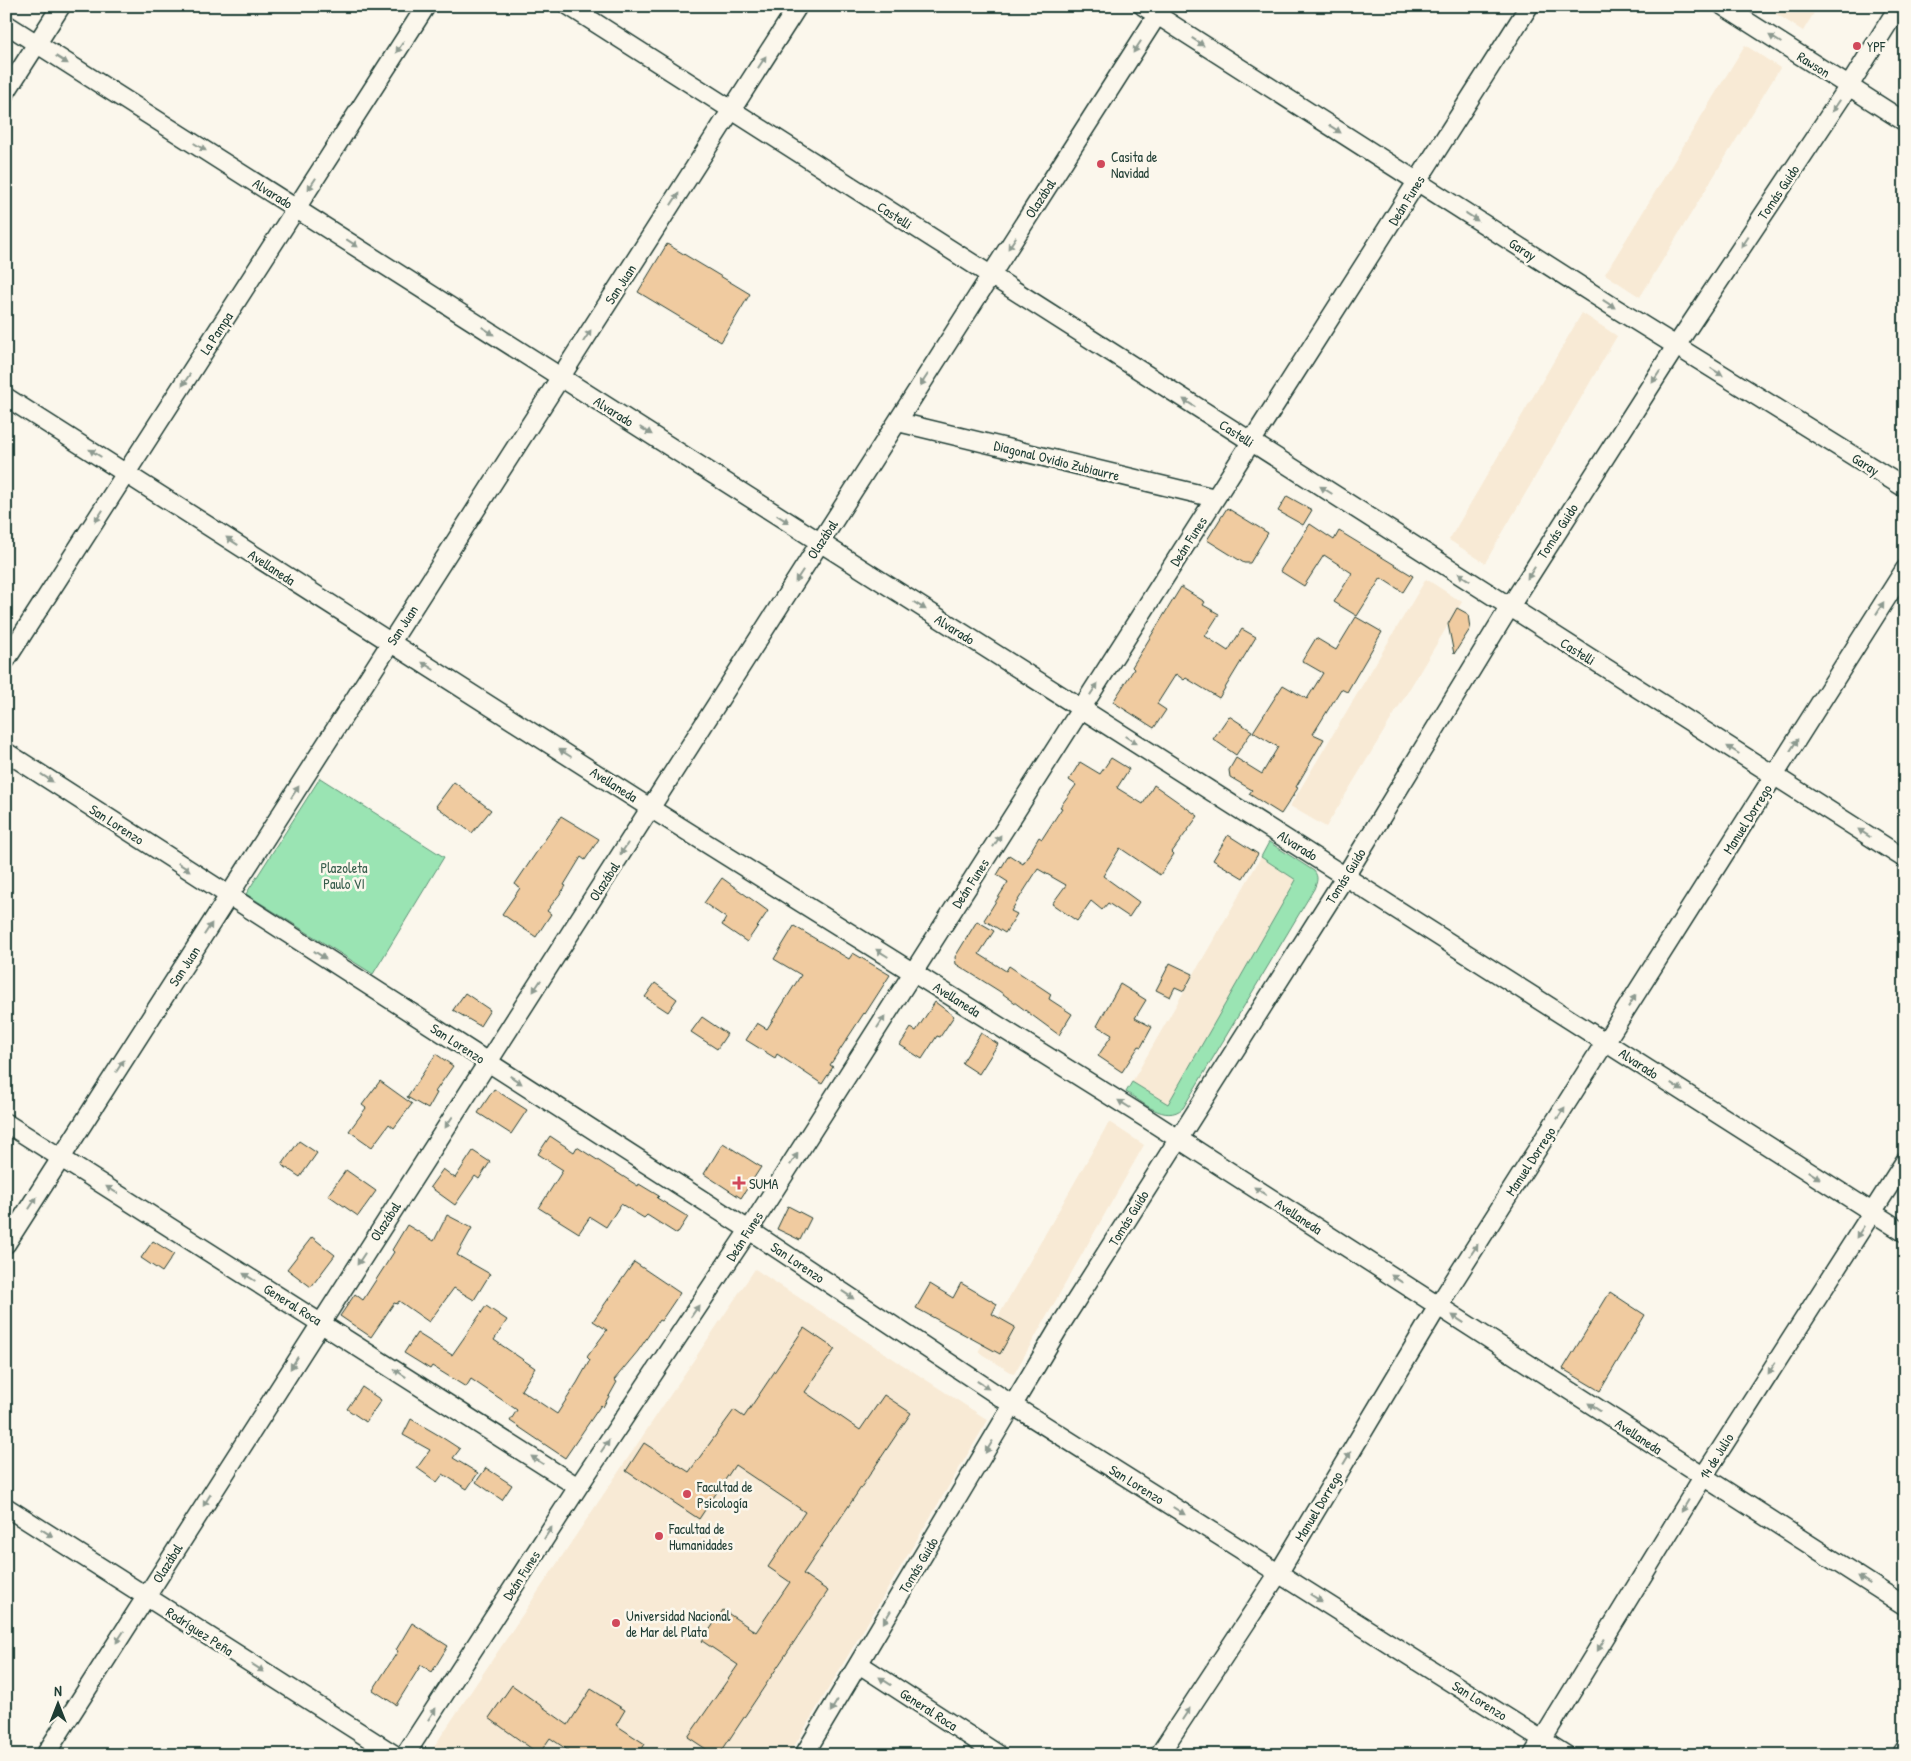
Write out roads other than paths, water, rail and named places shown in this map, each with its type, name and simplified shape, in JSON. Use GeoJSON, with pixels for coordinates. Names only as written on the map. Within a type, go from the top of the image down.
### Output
{"type":"FeatureCollection","features":[{"type":"Feature","properties":{"kind":"street"},"geometry":{"type":"LineString","coordinates":[[6,92],[61,6]]}},
{"type":"Feature","properties":{"kind":"street","name":"La Pampa"},"geometry":{"type":"LineString","coordinates":[[6,660],[426,6]]}},
{"type":"Feature","properties":{"kind":"street","name":"Castelli"},"geometry":{"type":"LineString","coordinates":[[568,6],[1905,859]]}},
{"type":"Feature","properties":{"kind":"street","name":"San Juan"},"geometry":{"type":"LineString","coordinates":[[6,1244],[798,6]]}},
{"type":"Feature","properties":{"kind":"street","name":"Deán Funes"},"geometry":{"type":"LineString","coordinates":[[405,1755],[578,1487],[749,1230],[1529,6]]}},
{"type":"Feature","properties":{"kind":"street","name":"Rawson"},"geometry":{"type":"LineString","coordinates":[[1723,6],[1905,122]]}},
{"type":"Feature","properties":{"kind":"street","name":"Tomás Guido"},"geometry":{"type":"LineString","coordinates":[[804,1755],[1063,1321],[1346,875],[1509,608],[1676,346],[1849,86],[1899,6]]}},
{"type":"Feature","properties":{"kind":"street","name":"Garay"},"geometry":{"type":"LineString","coordinates":[[1154,9],[1417,182],[1905,488]]}},
{"type":"Feature","properties":{"kind":"street","name":"Olazábal"},"geometry":{"type":"LineString","coordinates":[[44,1755],[991,276],[1154,9]]}},
{"type":"Feature","properties":{"kind":"street","name":"Alvarado"},"geometry":{"type":"LineString","coordinates":[[6,24],[1081,709],[1346,875],[1905,1233]]}},
{"type":"Feature","properties":{"kind":"street","name":"Avellaneda"},"geometry":{"type":"LineString","coordinates":[[6,398],[650,808],[1178,1138],[1905,1606]]}},
{"type":"Feature","properties":{"kind":"street","name":"Diagonal Ovidio Zubiaurre"},"geometry":{"type":"LineString","coordinates":[[898,422],[1216,498]]}},
{"type":"Feature","properties":{"kind":"street","name":"Manuel Dorrego"},"geometry":{"type":"LineString","coordinates":[[1159,1755],[1278,1574],[1438,1306],[1905,569]]}},
{"type":"Feature","properties":{"kind":"street","name":"San Lorenzo"},"geometry":{"type":"LineString","coordinates":[[6,752],[749,1230],[1014,1406],[1278,1574],[1538,1748],[1566,1755]]}},
{"type":"Feature","properties":{"kind":"street","name":"General Roca"},"geometry":{"type":"LineString","coordinates":[[6,1123],[578,1487]]}},
{"type":"Feature","properties":{"kind":"street","name":"14 de Julio"},"geometry":{"type":"LineString","coordinates":[[1538,1748],[1703,1477],[1905,1161]]}},
{"type":"Feature","properties":{"kind":"street","name":"Rodríguez Peña"},"geometry":{"type":"LineString","coordinates":[[6,1507],[395,1755]]}},
{"type":"Feature","properties":{"kind":"street","name":"General Roca"},"geometry":{"type":"LineString","coordinates":[[859,1664],[999,1755]]}},
{"type":"Feature","properties":{"kind":"street"},"geometry":{"type":"LineString","coordinates":[[1901,1755],[1905,1749]]}},
{"type":"Feature","properties":{"kind":"place","name":"YPF"},"geometry":{"type":"Point","coordinates":[1857,46]}},
{"type":"Feature","properties":{"kind":"place","name":"Casita de Navidad"},"geometry":{"type":"Point","coordinates":[1101,164]}},
{"type":"Feature","properties":{"kind":"place","name":"SUMA"},"geometry":{"type":"Point","coordinates":[739,1183]}},
{"type":"Feature","properties":{"kind":"place","name":"Facultad de Psicología"},"geometry":{"type":"Point","coordinates":[687,1494]}},
{"type":"Feature","properties":{"kind":"place","name":"Facultad de Humanidades"},"geometry":{"type":"Point","coordinates":[659,1536]}},
{"type":"Feature","properties":{"kind":"place","name":"Universidad Nacional de Mar del Plata"},"geometry":{"type":"Point","coordinates":[616,1623]}},
{"type":"Feature","properties":{"kind":"park label","name":"Plazoleta Paulo VI"},"geometry":{"type":"Point","coordinates":[344,876]}}]}
